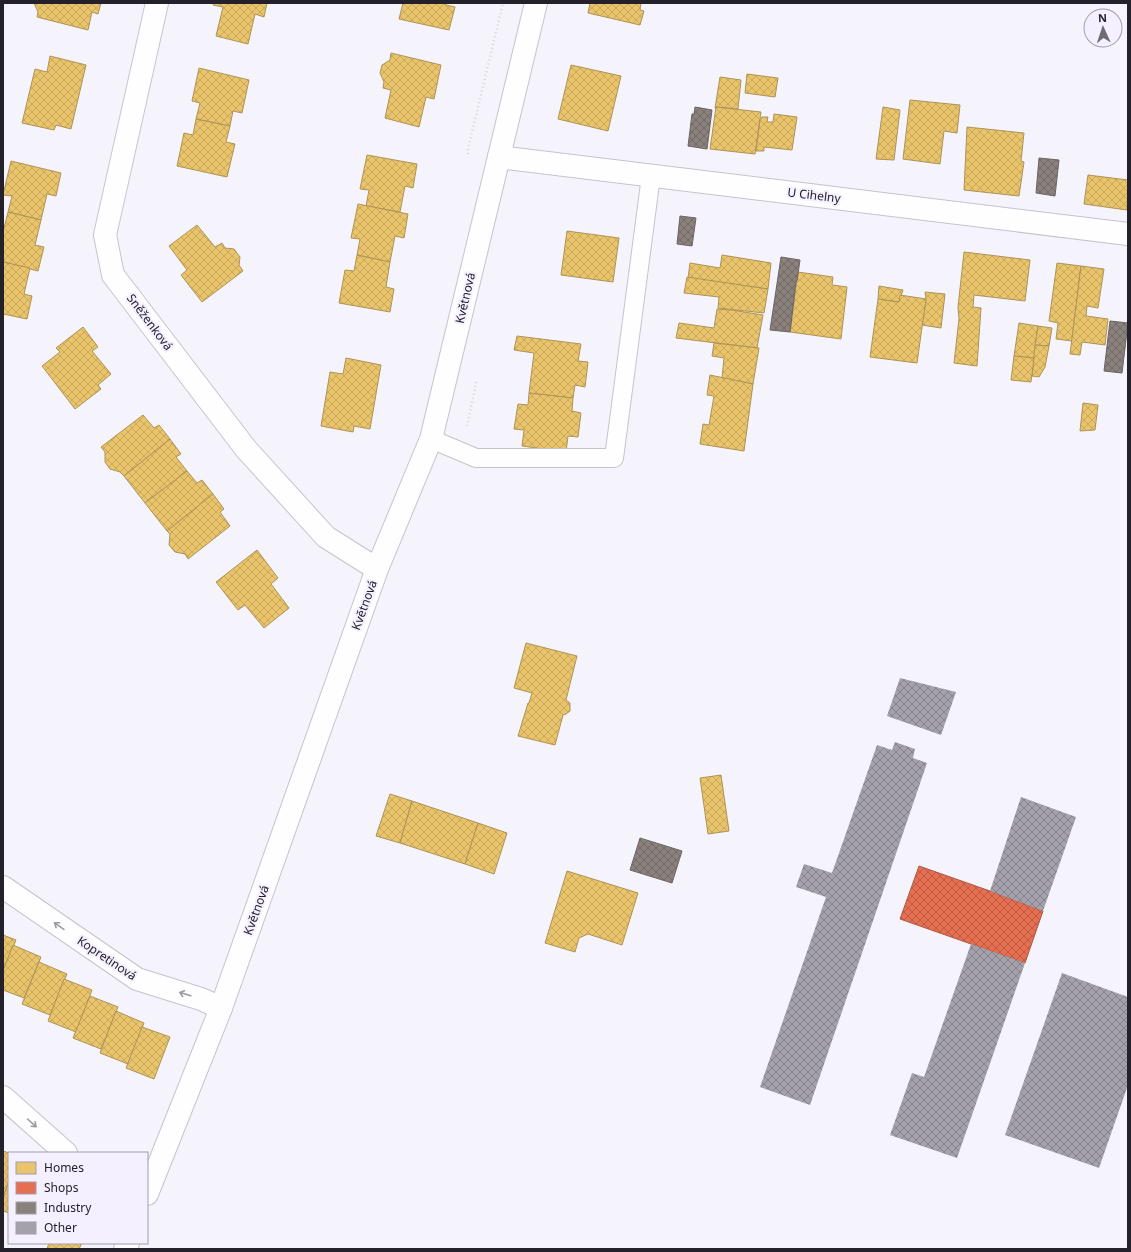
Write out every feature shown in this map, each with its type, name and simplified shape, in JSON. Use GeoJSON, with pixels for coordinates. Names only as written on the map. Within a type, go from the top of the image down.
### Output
{"type":"FeatureCollection","features":[{"type":"Feature","properties":{"kind":"street","name":"Sněženková"},"geometry":{"type":"LineString","coordinates":[[158,3],[105,235],[113,274],[246,449],[326,537],[377,569]]}},
{"type":"Feature","properties":{"kind":"street","name":"Květnová"},"geometry":{"type":"LineString","coordinates":[[148,1191],[221,1008],[377,569],[431,439],[536,3]]}},
{"type":"Feature","properties":{"kind":"street","name":"U Cihelny"},"geometry":{"type":"LineString","coordinates":[[499,157],[1128,234]]}},
{"type":"Feature","properties":{"kind":"street","name":"Kopretinová"},"geometry":{"type":"LineString","coordinates":[[3,887],[137,980],[201,999],[221,1008]]}},
{"type":"Feature","properties":{"kind":"street"},"geometry":{"type":"LineString","coordinates":[[3,1097],[65,1152]]}},
{"type":"Feature","properties":{"kind":"lane"},"geometry":{"type":"LineString","coordinates":[[431,439],[476,458],[614,458],[651,176]]}},
{"type":"Feature","properties":{"kind":"building: Homes"},"geometry":{"type":"Polygon","coordinates":[[[34,3],[101,3],[98,14],[92,12],[88,30],[37,17],[38,12],[34,3]]]}},
{"type":"Feature","properties":{"kind":"building: Homes"},"geometry":{"type":"Polygon","coordinates":[[[214,3],[267,3],[264,17],[255,14],[248,44],[216,36],[223,7],[213,5],[214,3]]]}},
{"type":"Feature","properties":{"kind":"building: Homes"},"geometry":{"type":"Polygon","coordinates":[[[403,3],[446,3],[446,5],[455,7],[449,30],[399,19],[403,3]]]}},
{"type":"Feature","properties":{"kind":"building: Homes"},"geometry":{"type":"Polygon","coordinates":[[[590,3],[641,3],[640,10],[644,11],[640,25],[588,13],[590,3]]]}},
{"type":"Feature","properties":{"kind":"building: Homes"},"geometry":{"type":"Polygon","coordinates":[[[391,53],[441,65],[434,99],[426,97],[419,127],[385,118],[391,90],[383,88],[384,82],[380,73],[382,65],[390,60],[391,53]]]}},
{"type":"Feature","properties":{"kind":"building: Homes"},"geometry":{"type":"Polygon","coordinates":[[[50,56],[86,65],[71,129],[56,125],[54,130],[22,123],[35,69],[47,72],[50,56]]]}},
{"type":"Feature","properties":{"kind":"building: Homes"},"geometry":{"type":"Polygon","coordinates":[[[571,65],[621,76],[608,131],[558,119],[571,65]]]}},
{"type":"Feature","properties":{"kind":"building: Homes"},"geometry":{"type":"Polygon","coordinates":[[[199,68],[249,80],[242,113],[233,111],[230,126],[196,119],[200,103],[192,101],[199,68]]]}},
{"type":"Feature","properties":{"kind":"building: Homes"},"geometry":{"type":"Polygon","coordinates":[[[747,74],[778,78],[775,97],[745,93],[747,74]]]}},
{"type":"Feature","properties":{"kind":"building: Homes"},"geometry":{"type":"Polygon","coordinates":[[[720,77],[741,80],[738,109],[715,108],[720,77]]]}},
{"type":"Feature","properties":{"kind":"building: Homes"},"geometry":{"type":"Polygon","coordinates":[[[910,100],[960,105],[957,133],[944,131],[940,164],[903,159],[910,100]]]}},
{"type":"Feature","properties":{"kind":"building: Homes"},"geometry":{"type":"Polygon","coordinates":[[[716,107],[761,112],[755,154],[710,149],[716,107]]]}},
{"type":"Feature","properties":{"kind":"building: Homes"},"geometry":{"type":"Polygon","coordinates":[[[883,107],[900,110],[894,160],[876,159],[883,107]]]}},
{"type":"Feature","properties":{"kind":"building: Homes"},"geometry":{"type":"Polygon","coordinates":[[[774,114],[797,117],[792,150],[764,147],[764,151],[756,151],[760,120],[762,117],[768,117],[767,122],[773,122],[774,114]]]}},
{"type":"Feature","properties":{"kind":"building: Homes"},"geometry":{"type":"Polygon","coordinates":[[[196,119],[230,126],[226,142],[235,144],[227,177],[177,166],[184,133],[193,135],[196,119]]]}},
{"type":"Feature","properties":{"kind":"building: Homes"},"geometry":{"type":"Polygon","coordinates":[[[967,127],[1024,133],[1021,161],[1024,162],[1019,196],[964,190],[967,127]]]}},
{"type":"Feature","properties":{"kind":"building: Homes"},"geometry":{"type":"Polygon","coordinates":[[[367,155],[417,164],[413,188],[405,186],[400,212],[366,206],[369,190],[360,189],[367,155]]]}},
{"type":"Feature","properties":{"kind":"building: Homes"},"geometry":{"type":"Polygon","coordinates":[[[11,161],[61,173],[56,196],[47,194],[41,220],[8,212],[12,196],[3,195],[11,161]]]}},
{"type":"Feature","properties":{"kind":"building: Homes"},"geometry":{"type":"Polygon","coordinates":[[[1088,175],[1128,180],[1127,210],[1084,204],[1088,175]]]}},
{"type":"Feature","properties":{"kind":"building: Homes"},"geometry":{"type":"Polygon","coordinates":[[[358,204],[408,214],[404,238],[395,236],[390,262],[357,255],[360,239],[351,238],[358,204]]]}},
{"type":"Feature","properties":{"kind":"building: Homes"},"geometry":{"type":"Polygon","coordinates":[[[8,212],[41,220],[35,245],[44,247],[38,271],[3,262],[3,228],[8,212]]]}},
{"type":"Feature","properties":{"kind":"building: Homes"},"geometry":{"type":"Polygon","coordinates":[[[197,225],[215,247],[222,243],[225,248],[234,249],[240,257],[239,265],[243,271],[202,302],[181,275],[187,270],[169,246],[197,225]]]}},
{"type":"Feature","properties":{"kind":"building: Homes"},"geometry":{"type":"Polygon","coordinates":[[[567,231],[619,238],[613,282],[561,275],[567,231]]]}},
{"type":"Feature","properties":{"kind":"building: Homes"},"geometry":{"type":"Polygon","coordinates":[[[964,252],[1030,260],[1025,301],[974,295],[973,307],[981,308],[977,366],[954,363],[964,252]]]}},
{"type":"Feature","properties":{"kind":"building: Homes"},"geometry":{"type":"Polygon","coordinates":[[[357,255],[390,262],[386,287],[394,289],[390,312],[339,303],[345,270],[354,271],[357,255]]]}},
{"type":"Feature","properties":{"kind":"building: Homes"},"geometry":{"type":"Polygon","coordinates":[[[722,255],[771,263],[768,289],[688,278],[690,263],[720,268],[722,255]]]}},
{"type":"Feature","properties":{"kind":"building: Homes"},"geometry":{"type":"Polygon","coordinates":[[[3,262],[30,268],[24,294],[32,296],[27,319],[3,314],[3,262]]]}},
{"type":"Feature","properties":{"kind":"building: Homes"},"geometry":{"type":"Polygon","coordinates":[[[1057,263],[1081,266],[1072,341],[1056,339],[1058,323],[1049,321],[1057,263]]]}},
{"type":"Feature","properties":{"kind":"building: Homes"},"geometry":{"type":"Polygon","coordinates":[[[1081,266],[1104,269],[1098,308],[1087,306],[1086,316],[1108,319],[1105,345],[1082,342],[1080,355],[1070,354],[1081,266]]]}},
{"type":"Feature","properties":{"kind":"building: Homes"},"geometry":{"type":"Polygon","coordinates":[[[798,272],[833,277],[832,285],[847,287],[841,339],[790,332],[798,272]]]}},
{"type":"Feature","properties":{"kind":"building: Homes"},"geometry":{"type":"Polygon","coordinates":[[[687,277],[768,289],[764,313],[718,308],[719,297],[684,293],[687,277]]]}},
{"type":"Feature","properties":{"kind":"building: Homes"},"geometry":{"type":"Polygon","coordinates":[[[879,286],[903,290],[899,302],[878,299],[879,286]]]}},
{"type":"Feature","properties":{"kind":"building: Homes"},"geometry":{"type":"Polygon","coordinates":[[[925,292],[945,294],[941,328],[922,325],[926,299],[925,292]]]}},
{"type":"Feature","properties":{"kind":"building: Homes"},"geometry":{"type":"Polygon","coordinates":[[[900,295],[926,299],[917,363],[870,357],[878,299],[899,302],[900,295]]]}},
{"type":"Feature","properties":{"kind":"building: Homes"},"geometry":{"type":"Polygon","coordinates":[[[717,309],[763,315],[757,348],[676,338],[679,323],[714,328],[717,309]]]}},
{"type":"Feature","properties":{"kind":"building: Homes"},"geometry":{"type":"Polygon","coordinates":[[[1019,323],[1038,326],[1034,358],[1014,356],[1019,323]]]}},
{"type":"Feature","properties":{"kind":"building: Homes"},"geometry":{"type":"Polygon","coordinates":[[[1038,326],[1052,328],[1049,346],[1035,345],[1038,326]]]}},
{"type":"Feature","properties":{"kind":"building: Homes"},"geometry":{"type":"Polygon","coordinates":[[[83,327],[98,347],[92,351],[111,374],[98,385],[101,389],[75,409],[42,366],[60,352],[56,348],[83,327]]]}},
{"type":"Feature","properties":{"kind":"building: Homes"},"geometry":{"type":"Polygon","coordinates":[[[517,336],[581,344],[578,361],[588,362],[585,387],[575,385],[573,398],[529,393],[534,353],[514,350],[517,336]]]}},
{"type":"Feature","properties":{"kind":"building: Homes"},"geometry":{"type":"Polygon","coordinates":[[[714,343],[759,348],[753,384],[722,378],[724,358],[712,356],[714,343]]]}},
{"type":"Feature","properties":{"kind":"building: Homes"},"geometry":{"type":"Polygon","coordinates":[[[1035,345],[1049,346],[1045,367],[1039,377],[1032,376],[1035,345]]]}},
{"type":"Feature","properties":{"kind":"building: Homes"},"geometry":{"type":"Polygon","coordinates":[[[1014,356],[1034,358],[1031,382],[1011,380],[1014,356]]]}},
{"type":"Feature","properties":{"kind":"building: Homes"},"geometry":{"type":"Polygon","coordinates":[[[346,358],[381,365],[370,429],[354,426],[353,432],[321,426],[330,372],[343,374],[346,358]]]}},
{"type":"Feature","properties":{"kind":"building: Homes"},"geometry":{"type":"Polygon","coordinates":[[[710,375],[753,384],[744,451],[700,444],[703,424],[709,425],[714,396],[707,395],[710,375]]]}},
{"type":"Feature","properties":{"kind":"building: Homes"},"geometry":{"type":"Polygon","coordinates":[[[529,393],[573,398],[572,411],[581,413],[578,437],[568,436],[566,452],[522,446],[524,430],[514,429],[518,404],[528,405],[529,393]]]}},
{"type":"Feature","properties":{"kind":"building: Homes"},"geometry":{"type":"Polygon","coordinates":[[[1083,403],[1098,405],[1095,430],[1080,431],[1083,403]]]}},
{"type":"Feature","properties":{"kind":"building: Homes"},"geometry":{"type":"Polygon","coordinates":[[[143,415],[154,428],[159,425],[170,439],[124,476],[120,472],[110,469],[105,462],[105,452],[101,447],[143,415]]]}},
{"type":"Feature","properties":{"kind":"building: Homes"},"geometry":{"type":"Polygon","coordinates":[[[170,439],[181,454],[176,457],[187,471],[145,503],[124,476],[170,439]]]}},
{"type":"Feature","properties":{"kind":"building: Homes"},"geometry":{"type":"Polygon","coordinates":[[[187,471],[197,483],[202,480],[213,494],[167,531],[145,503],[187,471]]]}},
{"type":"Feature","properties":{"kind":"building: Homes"},"geometry":{"type":"Polygon","coordinates":[[[213,494],[224,509],[220,512],[230,526],[188,559],[185,554],[175,552],[169,545],[170,534],[167,531],[213,494]]]}},
{"type":"Feature","properties":{"kind":"building: Homes"},"geometry":{"type":"Polygon","coordinates":[[[257,550],[278,578],[271,584],[289,608],[264,628],[245,605],[238,610],[216,582],[257,550]]]}},
{"type":"Feature","properties":{"kind":"building: Homes"},"geometry":{"type":"Polygon","coordinates":[[[526,643],[577,656],[566,700],[570,703],[570,711],[563,715],[555,745],[518,736],[532,693],[514,688],[526,643]]]}},
{"type":"Feature","properties":{"kind":"building: Homes"},"geometry":{"type":"Polygon","coordinates":[[[721,775],[729,831],[708,834],[700,778],[721,775]]]}},
{"type":"Feature","properties":{"kind":"building: Homes"},"geometry":{"type":"Polygon","coordinates":[[[390,794],[412,801],[400,843],[376,836],[390,794]]]}},
{"type":"Feature","properties":{"kind":"building: Homes"},"geometry":{"type":"Polygon","coordinates":[[[412,801],[478,823],[465,864],[400,843],[412,801]]]}},
{"type":"Feature","properties":{"kind":"building: Homes"},"geometry":{"type":"Polygon","coordinates":[[[478,823],[507,833],[494,874],[465,864],[478,823]]]}},
{"type":"Feature","properties":{"kind":"building: Homes"},"geometry":{"type":"Polygon","coordinates":[[[567,871],[638,893],[622,945],[588,934],[579,938],[575,952],[545,943],[567,871]]]}},
{"type":"Feature","properties":{"kind":"building: Homes"},"geometry":{"type":"Polygon","coordinates":[[[3,935],[16,940],[3,971],[3,935]]]}},
{"type":"Feature","properties":{"kind":"building: Homes"},"geometry":{"type":"Polygon","coordinates":[[[13,945],[41,957],[24,998],[3,990],[3,971],[13,945]]]}},
{"type":"Feature","properties":{"kind":"building: Homes"},"geometry":{"type":"Polygon","coordinates":[[[39,962],[67,974],[50,1015],[22,1004],[39,962]]]}},
{"type":"Feature","properties":{"kind":"building: Homes"},"geometry":{"type":"Polygon","coordinates":[[[64,979],[92,990],[76,1032],[48,1021],[64,979]]]}},
{"type":"Feature","properties":{"kind":"building: Homes"},"geometry":{"type":"Polygon","coordinates":[[[90,996],[118,1007],[101,1049],[73,1038],[90,996]]]}},
{"type":"Feature","properties":{"kind":"building: Homes"},"geometry":{"type":"Polygon","coordinates":[[[116,1011],[144,1023],[128,1064],[100,1053],[116,1011]]]}},
{"type":"Feature","properties":{"kind":"building: Homes"},"geometry":{"type":"Polygon","coordinates":[[[142,1027],[170,1037],[154,1079],[126,1068],[142,1027]]]}},
{"type":"Feature","properties":{"kind":"building: Homes"},"geometry":{"type":"Polygon","coordinates":[[[3,1151],[8,1153],[8,1184],[3,1197],[3,1151]]]}},
{"type":"Feature","properties":{"kind":"building: Homes"},"geometry":{"type":"Polygon","coordinates":[[[8,1184],[8,1213],[3,1211],[3,1197],[8,1184]]]}},
{"type":"Feature","properties":{"kind":"building: Homes"},"geometry":{"type":"Polygon","coordinates":[[[49,1244],[82,1244],[79,1249],[47,1249],[49,1244]]]}},
{"type":"Feature","properties":{"kind":"building: Shops"},"geometry":{"type":"Polygon","coordinates":[[[919,866],[1043,911],[1025,963],[900,919],[919,866]]]}},
{"type":"Feature","properties":{"kind":"building: Industry"},"geometry":{"type":"Polygon","coordinates":[[[695,107],[712,110],[707,149],[688,146],[692,114],[694,114],[695,107]]]}},
{"type":"Feature","properties":{"kind":"building: Industry"},"geometry":{"type":"Polygon","coordinates":[[[1039,158],[1059,160],[1055,196],[1036,193],[1039,158]]]}},
{"type":"Feature","properties":{"kind":"building: Industry"},"geometry":{"type":"Polygon","coordinates":[[[680,216],[696,218],[692,246],[677,244],[680,216]]]}},
{"type":"Feature","properties":{"kind":"building: Industry"},"geometry":{"type":"Polygon","coordinates":[[[781,257],[800,260],[790,332],[770,330],[781,257]]]}},
{"type":"Feature","properties":{"kind":"building: Industry"},"geometry":{"type":"Polygon","coordinates":[[[1110,321],[1128,323],[1122,373],[1104,371],[1110,321]]]}},
{"type":"Feature","properties":{"kind":"building: Industry"},"geometry":{"type":"Polygon","coordinates":[[[640,838],[682,851],[672,883],[630,870],[640,838]]]}},
{"type":"Feature","properties":{"kind":"building: Other"},"geometry":{"type":"Polygon","coordinates":[[[900,678],[956,692],[941,735],[887,716],[900,678]]]}},
{"type":"Feature","properties":{"kind":"building: Other"},"geometry":{"type":"Polygon","coordinates":[[[895,742],[915,749],[913,758],[927,763],[810,1105],[760,1087],[826,897],[796,887],[804,864],[832,873],[877,745],[892,750],[895,742]]]}},
{"type":"Feature","properties":{"kind":"building: Other"},"geometry":{"type":"Polygon","coordinates":[[[1021,797],[1076,817],[1043,911],[990,891],[1021,797]]]}},
{"type":"Feature","properties":{"kind":"building: Other"},"geometry":{"type":"Polygon","coordinates":[[[971,944],[1025,963],[957,1158],[890,1135],[912,1073],[924,1077],[971,944]]]}},
{"type":"Feature","properties":{"kind":"building: Other"},"geometry":{"type":"Polygon","coordinates":[[[1062,973],[1128,997],[1128,1085],[1099,1168],[1005,1135],[1062,973]]]}}]}
